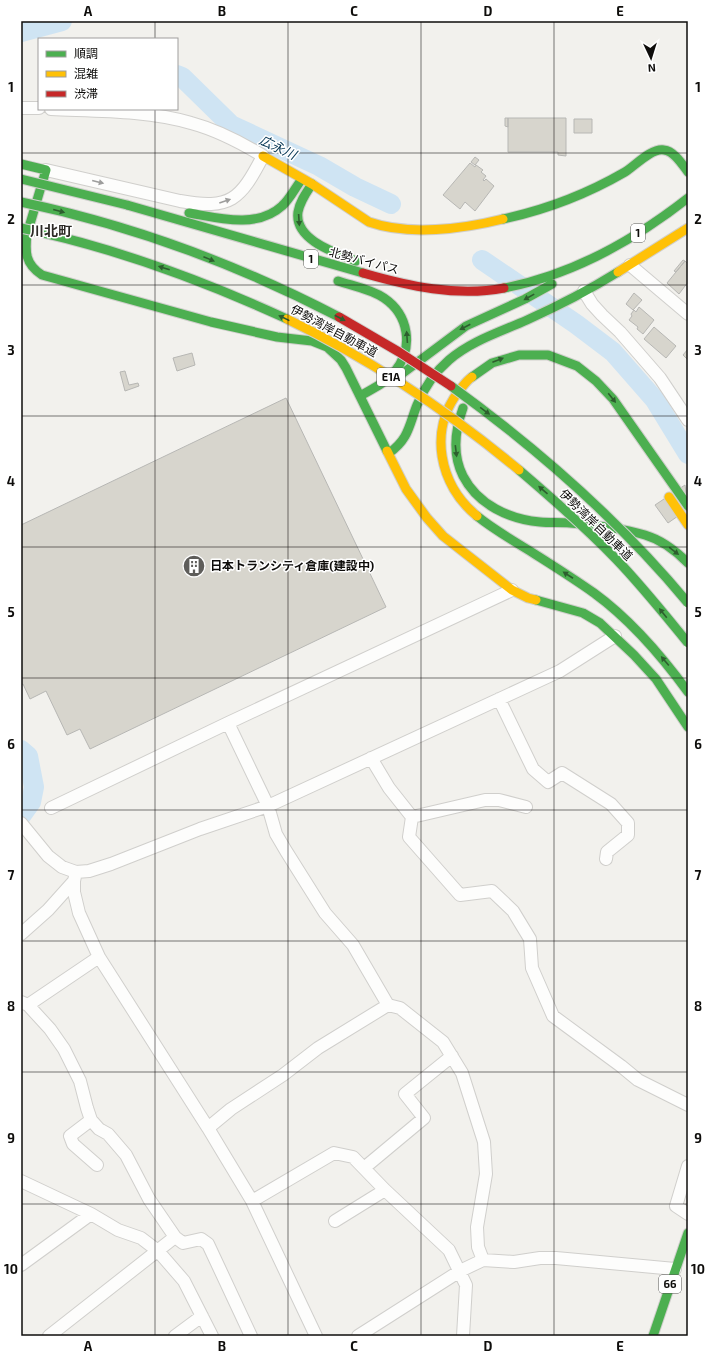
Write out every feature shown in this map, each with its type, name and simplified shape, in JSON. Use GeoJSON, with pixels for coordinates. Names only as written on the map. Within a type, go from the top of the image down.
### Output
{"type":"FeatureCollection","features":[{"type":"Feature","properties":{"kind":"main road"},"geometry":{"type":"LineString","coordinates":[[263,156],[312,184],[369,222],[393,228],[452,228],[498,221],[546,208],[570,199],[610,180],[658,150],[664,150],[671,153],[688,172]]}},
{"type":"Feature","properties":{"kind":"main road"},"geometry":{"type":"LineString","coordinates":[[21,164],[46,170],[27,234],[26,244],[29,264],[35,271],[42,275],[211,322],[277,337],[312,341],[327,347],[341,360],[406,489],[427,518],[443,536],[512,590],[528,598],[583,613],[600,623],[615,636],[656,679],[688,727]]}},
{"type":"Feature","properties":{"kind":"main road","name":"1"},"geometry":{"type":"LineString","coordinates":[[127,205],[253,220],[263,218],[281,208],[302,178]]}},
{"type":"Feature","properties":{"kind":"main road","name":"北勢バイパス"},"geometry":{"type":"LineString","coordinates":[[21,180],[127,205],[398,283],[423,288],[450,290],[498,289],[531,282],[558,274],[589,261],[640,232],[686,199]]}},
{"type":"Feature","properties":{"kind":"main road"},"geometry":{"type":"LineString","coordinates":[[312,184],[302,200],[298,216],[301,230],[311,240],[376,269],[403,278],[450,285],[531,282]]}},
{"type":"Feature","properties":{"kind":"main road","name":"伊勢湾岸自動車道"},"geometry":{"type":"LineString","coordinates":[[21,202],[116,226],[193,252],[263,280],[373,336],[454,388],[498,420],[545,459],[596,504],[638,545],[688,603]]}},
{"type":"Feature","properties":{"kind":"main road"},"geometry":{"type":"LineString","coordinates":[[164,216],[205,236],[241,247]]}},
{"type":"Feature","properties":{"kind":"main road","name":"伊勢湾岸自動車道"},"geometry":{"type":"LineString","coordinates":[[21,228],[114,252],[184,275],[238,296],[308,330],[360,358],[404,385],[439,408],[484,441],[577,520],[617,560],[688,643]]}},
{"type":"Feature","properties":{"kind":"main road"},"geometry":{"type":"LineString","coordinates":[[389,453],[398,447],[404,440],[422,393],[429,382],[456,354],[480,340],[536,316],[584,292],[662,246],[688,228]]}},
{"type":"Feature","properties":{"kind":"main road","name":"1"},"geometry":{"type":"LineString","coordinates":[[360,396],[401,375],[466,326],[513,305],[589,261]]}},
{"type":"Feature","properties":{"kind":"main road"},"geometry":{"type":"LineString","coordinates":[[329,278],[383,297],[398,310],[406,328],[408,338],[406,350],[396,371],[379,385],[360,396]]}},
{"type":"Feature","properties":{"kind":"main road"},"geometry":{"type":"LineString","coordinates":[[688,506],[612,398],[592,376],[578,367],[552,356],[538,354],[518,355],[506,357],[492,363],[478,371],[466,381],[449,405],[441,431],[441,458],[450,484],[458,497],[486,524],[572,578],[618,613],[636,629],[667,664],[688,692]]}},
{"type":"Feature","properties":{"kind":"main road"},"geometry":{"type":"LineString","coordinates":[[472,394],[459,417],[455,448],[458,465],[464,479],[473,492],[486,504],[500,512],[532,521],[604,527],[646,535],[659,541],[688,563]]}},
{"type":"Feature","properties":{"kind":"main road"},"geometry":{"type":"LineString","coordinates":[[664,490],[688,525]]}},
{"type":"Feature","properties":{"kind":"main road","name":"66"},"geometry":{"type":"LineString","coordinates":[[653,1336],[681,1262],[688,1233]]}},
{"type":"Feature","properties":{"kind":"street"},"geometry":{"type":"LineString","coordinates":[[21,108],[38,108]]}},
{"type":"Feature","properties":{"kind":"street"},"geometry":{"type":"LineString","coordinates":[[46,170],[180,201],[212,204],[223,202],[235,197],[243,190],[250,181],[263,156],[237,140],[190,122],[165,117],[136,114],[68,110]]}},
{"type":"Feature","properties":{"kind":"street"},"geometry":{"type":"LineString","coordinates":[[630,265],[688,314]]}},
{"type":"Feature","properties":{"kind":"street"},"geometry":{"type":"LineString","coordinates":[[584,292],[602,315],[620,332],[660,378],[688,420]]}},
{"type":"Feature","properties":{"kind":"street"},"geometry":{"type":"LineString","coordinates":[[51,808],[512,590]]}},
{"type":"Feature","properties":{"kind":"street"},"geometry":{"type":"LineString","coordinates":[[21,934],[48,910],[75,877],[200,829],[268,806],[560,671],[615,636]]}},
{"type":"Feature","properties":{"kind":"street"},"geometry":{"type":"LineString","coordinates":[[499,699],[532,769],[548,782],[562,772],[611,804],[628,822],[628,835],[607,852],[606,859]]}},
{"type":"Feature","properties":{"kind":"street"},"geometry":{"type":"LineString","coordinates":[[228,723],[268,806],[276,834],[325,913],[353,945],[388,1005]]}},
{"type":"Feature","properties":{"kind":"street"},"geometry":{"type":"LineString","coordinates":[[371,758],[389,788],[412,818],[409,837],[460,895],[492,891],[513,911],[530,939],[532,968],[553,1016],[638,1080],[688,1105]]}},
{"type":"Feature","properties":{"kind":"street"},"geometry":{"type":"LineString","coordinates":[[412,818],[485,800],[499,800],[526,808]]}},
{"type":"Feature","properties":{"kind":"street"},"geometry":{"type":"LineString","coordinates":[[22,823],[48,856],[75,877]]}},
{"type":"Feature","properties":{"kind":"street"},"geometry":{"type":"LineString","coordinates":[[75,877],[74,892],[79,913],[99,957],[208,1128],[252,1201],[316,1336]]}},
{"type":"Feature","properties":{"kind":"street"},"geometry":{"type":"LineString","coordinates":[[99,957],[25,1003],[50,1029],[64,1049],[80,1081],[91,1120],[99,1129],[108,1134],[126,1155],[149,1199],[175,1237],[183,1243],[201,1238],[208,1244],[251,1336]]}},
{"type":"Feature","properties":{"kind":"street"},"geometry":{"type":"LineString","coordinates":[[208,1128],[231,1110],[283,1075],[318,1048],[388,1005],[400,1008],[443,1042],[462,1073],[484,1142],[486,1174],[477,1227],[478,1247],[483,1260]]}},
{"type":"Feature","properties":{"kind":"street"},"geometry":{"type":"LineString","coordinates":[[364,1168],[424,1118],[405,1094],[452,1056]]}},
{"type":"Feature","properties":{"kind":"street"},"geometry":{"type":"LineString","coordinates":[[91,1120],[70,1136],[73,1144],[97,1165]]}},
{"type":"Feature","properties":{"kind":"street"},"geometry":{"type":"LineString","coordinates":[[252,1201],[334,1153],[353,1157],[385,1190],[449,1250],[466,1285],[463,1336]]}},
{"type":"Feature","properties":{"kind":"street"},"geometry":{"type":"LineString","coordinates":[[688,1166],[676,1206],[688,1214]]}},
{"type":"Feature","properties":{"kind":"street"},"geometry":{"type":"LineString","coordinates":[[21,1182],[91,1214],[118,1230],[141,1238],[158,1251],[184,1281],[212,1336]]}},
{"type":"Feature","properties":{"kind":"street"},"geometry":{"type":"LineString","coordinates":[[335,1221],[385,1190]]}},
{"type":"Feature","properties":{"kind":"street"},"geometry":{"type":"LineString","coordinates":[[21,1265],[91,1214]]}},
{"type":"Feature","properties":{"kind":"street"},"geometry":{"type":"LineString","coordinates":[[49,1336],[175,1237]]}},
{"type":"Feature","properties":{"kind":"street"},"geometry":{"type":"LineString","coordinates":[[358,1336],[460,1272],[483,1260],[514,1262],[540,1258],[556,1258],[681,1262]]}},
{"type":"Feature","properties":{"kind":"street"},"geometry":{"type":"LineString","coordinates":[[175,1336],[202,1316]]}},
{"type":"Feature","properties":{"kind":"building"},"geometry":{"type":"Polygon","coordinates":[[[505,118],[508,118],[508,127],[505,126],[505,118]]]}},
{"type":"Feature","properties":{"kind":"building"},"geometry":{"type":"Polygon","coordinates":[[[508,118],[566,118],[566,156],[558,155],[558,152],[508,152],[508,118]]]}},
{"type":"Feature","properties":{"kind":"building"},"geometry":{"type":"Polygon","coordinates":[[[574,119],[592,119],[592,133],[574,133],[574,119]]]}},
{"type":"Feature","properties":{"kind":"building"},"geometry":{"type":"Polygon","coordinates":[[[475,157],[479,160],[475,165],[471,162],[475,157]]]}},
{"type":"Feature","properties":{"kind":"building"},"geometry":{"type":"Polygon","coordinates":[[[470,163],[483,170],[481,172],[486,176],[483,180],[484,181],[486,179],[494,186],[475,211],[465,202],[460,209],[443,195],[470,163]]]}},
{"type":"Feature","properties":{"kind":"building"},"geometry":{"type":"Polygon","coordinates":[[[683,260],[685,261],[676,272],[674,271],[683,260]]]}},
{"type":"Feature","properties":{"kind":"building"},"geometry":{"type":"Polygon","coordinates":[[[685,261],[688,264],[688,282],[679,294],[667,283],[685,261]]]}},
{"type":"Feature","properties":{"kind":"building"},"geometry":{"type":"Polygon","coordinates":[[[634,293],[642,300],[633,310],[626,304],[634,293]]]}},
{"type":"Feature","properties":{"kind":"building"},"geometry":{"type":"Polygon","coordinates":[[[639,307],[654,320],[643,334],[637,329],[638,327],[629,320],[634,310],[636,312],[639,307]]]}},
{"type":"Feature","properties":{"kind":"building"},"geometry":{"type":"Polygon","coordinates":[[[654,327],[676,346],[666,358],[644,339],[654,327]]]}},
{"type":"Feature","properties":{"kind":"building"},"geometry":{"type":"Polygon","coordinates":[[[688,349],[688,360],[683,355],[688,349]]]}},
{"type":"Feature","properties":{"kind":"building"},"geometry":{"type":"Polygon","coordinates":[[[192,353],[195,365],[177,371],[173,358],[192,353]]]}},
{"type":"Feature","properties":{"kind":"building"},"geometry":{"type":"Polygon","coordinates":[[[125,371],[129,385],[138,383],[139,386],[125,391],[120,372],[125,371]]]}},
{"type":"Feature","properties":{"kind":"building","name":"日本トランシティ倉庫(建設中)"},"geometry":{"type":"Polygon","coordinates":[[[286,398],[386,607],[90,749],[80,729],[67,735],[46,691],[30,699],[23,684],[21,685],[21,525],[286,398]]]}},
{"type":"Feature","properties":{"kind":"building"},"geometry":{"type":"Polygon","coordinates":[[[685,485],[688,509],[668,523],[655,505],[685,485]]]}},
{"type":"Feature","properties":{"kind":"waterway"},"geometry":{"type":"LineString","coordinates":[[21,32],[62,21]]}},
{"type":"Feature","properties":{"kind":"waterway","name":"広永川"},"geometry":{"type":"LineString","coordinates":[[178,75],[182,77],[231,125],[319,166],[355,187],[391,204]]}},
{"type":"Feature","properties":{"kind":"waterway"},"geometry":{"type":"LineString","coordinates":[[482,260],[576,324],[613,352],[655,400],[688,454]]}},
{"type":"Feature","properties":{"kind":"waterway"},"geometry":{"type":"LineString","coordinates":[[21,750],[28,756],[34,787],[31,802],[21,816]]}},
{"type":"Feature","properties":{"kind":"traffic: fast"},"geometry":{"type":"LineString","coordinates":[[503,219],[550,206],[581,194],[611,180],[625,172],[649,154],[659,150],[668,151],[678,158],[688,172]]}},
{"type":"Feature","properties":{"kind":"traffic: fast"},"geometry":{"type":"LineString","coordinates":[[21,164],[46,170],[26,240],[27,257],[36,271],[42,275],[211,322],[277,337],[312,341],[327,347],[341,360],[346,368],[387,451]]}},
{"type":"Feature","properties":{"kind":"traffic: fast"},"geometry":{"type":"LineString","coordinates":[[21,179],[127,205]]}},
{"type":"Feature","properties":{"kind":"traffic: fast"},"geometry":{"type":"LineString","coordinates":[[189,213],[237,220],[261,218],[282,206],[302,179]]}},
{"type":"Feature","properties":{"kind":"traffic: fast"},"geometry":{"type":"LineString","coordinates":[[312,184],[305,194],[298,212],[299,222],[303,230],[309,238],[318,244],[356,261]]}},
{"type":"Feature","properties":{"kind":"traffic: fast"},"geometry":{"type":"LineString","coordinates":[[504,288],[554,274],[601,254],[646,228],[688,198]]}},
{"type":"Feature","properties":{"kind":"traffic: fast"},"geometry":{"type":"LineString","coordinates":[[21,202],[103,222],[184,249],[263,280],[339,317]]}},
{"type":"Feature","properties":{"kind":"traffic: fast"},"geometry":{"type":"LineString","coordinates":[[127,205],[363,273]]}},
{"type":"Feature","properties":{"kind":"traffic: fast"},"geometry":{"type":"LineString","coordinates":[[21,228],[89,245],[157,266],[223,291],[287,319]]}},
{"type":"Feature","properties":{"kind":"traffic: fast"},"geometry":{"type":"LineString","coordinates":[[389,453],[396,448],[405,437],[423,392],[439,370],[449,360],[476,342],[550,309],[618,272]]}},
{"type":"Feature","properties":{"kind":"traffic: fast"},"geometry":{"type":"LineString","coordinates":[[338,281],[368,290],[384,298],[399,313],[406,332],[405,352],[395,371],[383,382],[360,396]]}},
{"type":"Feature","properties":{"kind":"traffic: fast"},"geometry":{"type":"LineString","coordinates":[[403,373],[466,326],[525,299],[552,284]]}},
{"type":"Feature","properties":{"kind":"traffic: fast"},"geometry":{"type":"LineString","coordinates":[[472,377],[492,363],[519,355],[548,355],[577,366],[596,381],[613,399],[688,506]]}},
{"type":"Feature","properties":{"kind":"traffic: fast"},"geometry":{"type":"LineString","coordinates":[[451,386],[546,460],[606,514],[662,572],[688,603]]}},
{"type":"Feature","properties":{"kind":"traffic: fast"},"geometry":{"type":"LineString","coordinates":[[463,408],[457,433],[457,459],[463,476],[469,486],[486,503],[517,518],[540,522],[598,526],[627,530],[645,535],[668,546],[688,563]]}},
{"type":"Feature","properties":{"kind":"traffic: fast"},"geometry":{"type":"LineString","coordinates":[[519,470],[593,536],[616,559],[688,643]]}},
{"type":"Feature","properties":{"kind":"traffic: fast"},"geometry":{"type":"LineString","coordinates":[[477,516],[608,603],[645,639],[688,692]]}},
{"type":"Feature","properties":{"kind":"traffic: fast"},"geometry":{"type":"LineString","coordinates":[[536,600],[583,613],[600,623],[634,655],[656,679],[688,727]]}},
{"type":"Feature","properties":{"kind":"traffic: fast"},"geometry":{"type":"LineString","coordinates":[[653,1336],[688,1233]]}},
{"type":"Feature","properties":{"kind":"traffic: slow"},"geometry":{"type":"LineString","coordinates":[[263,156],[312,184],[369,222],[401,229],[436,230],[471,226],[503,219]]}},
{"type":"Feature","properties":{"kind":"traffic: slow"},"geometry":{"type":"LineString","coordinates":[[618,272],[688,228]]}},
{"type":"Feature","properties":{"kind":"traffic: slow"},"geometry":{"type":"LineString","coordinates":[[287,319],[348,351],[408,387],[464,427],[519,470]]}},
{"type":"Feature","properties":{"kind":"traffic: slow"},"geometry":{"type":"LineString","coordinates":[[472,377],[459,391],[449,406],[443,423],[441,440],[442,456],[446,473],[454,489],[464,503],[477,516]]}},
{"type":"Feature","properties":{"kind":"traffic: slow"},"geometry":{"type":"LineString","coordinates":[[387,451],[406,489],[427,518],[443,536],[512,590],[528,598],[536,600]]}},
{"type":"Feature","properties":{"kind":"traffic: slow"},"geometry":{"type":"LineString","coordinates":[[669,497],[688,525]]}},
{"type":"Feature","properties":{"kind":"traffic: jam"},"geometry":{"type":"LineString","coordinates":[[363,273],[415,286],[451,291],[504,288]]}},
{"type":"Feature","properties":{"kind":"traffic: jam"},"geometry":{"type":"LineString","coordinates":[[339,317],[399,352],[451,386]]}},
{"type":"Feature","properties":{"kind":"place","name":"日本トランシティ倉庫(建設中)"},"geometry":{"type":"Point","coordinates":[194,566]}},
{"type":"Feature","properties":{"kind":"district","name":"川北町"},"geometry":{"type":"Point","coordinates":[51,231]}}]}
